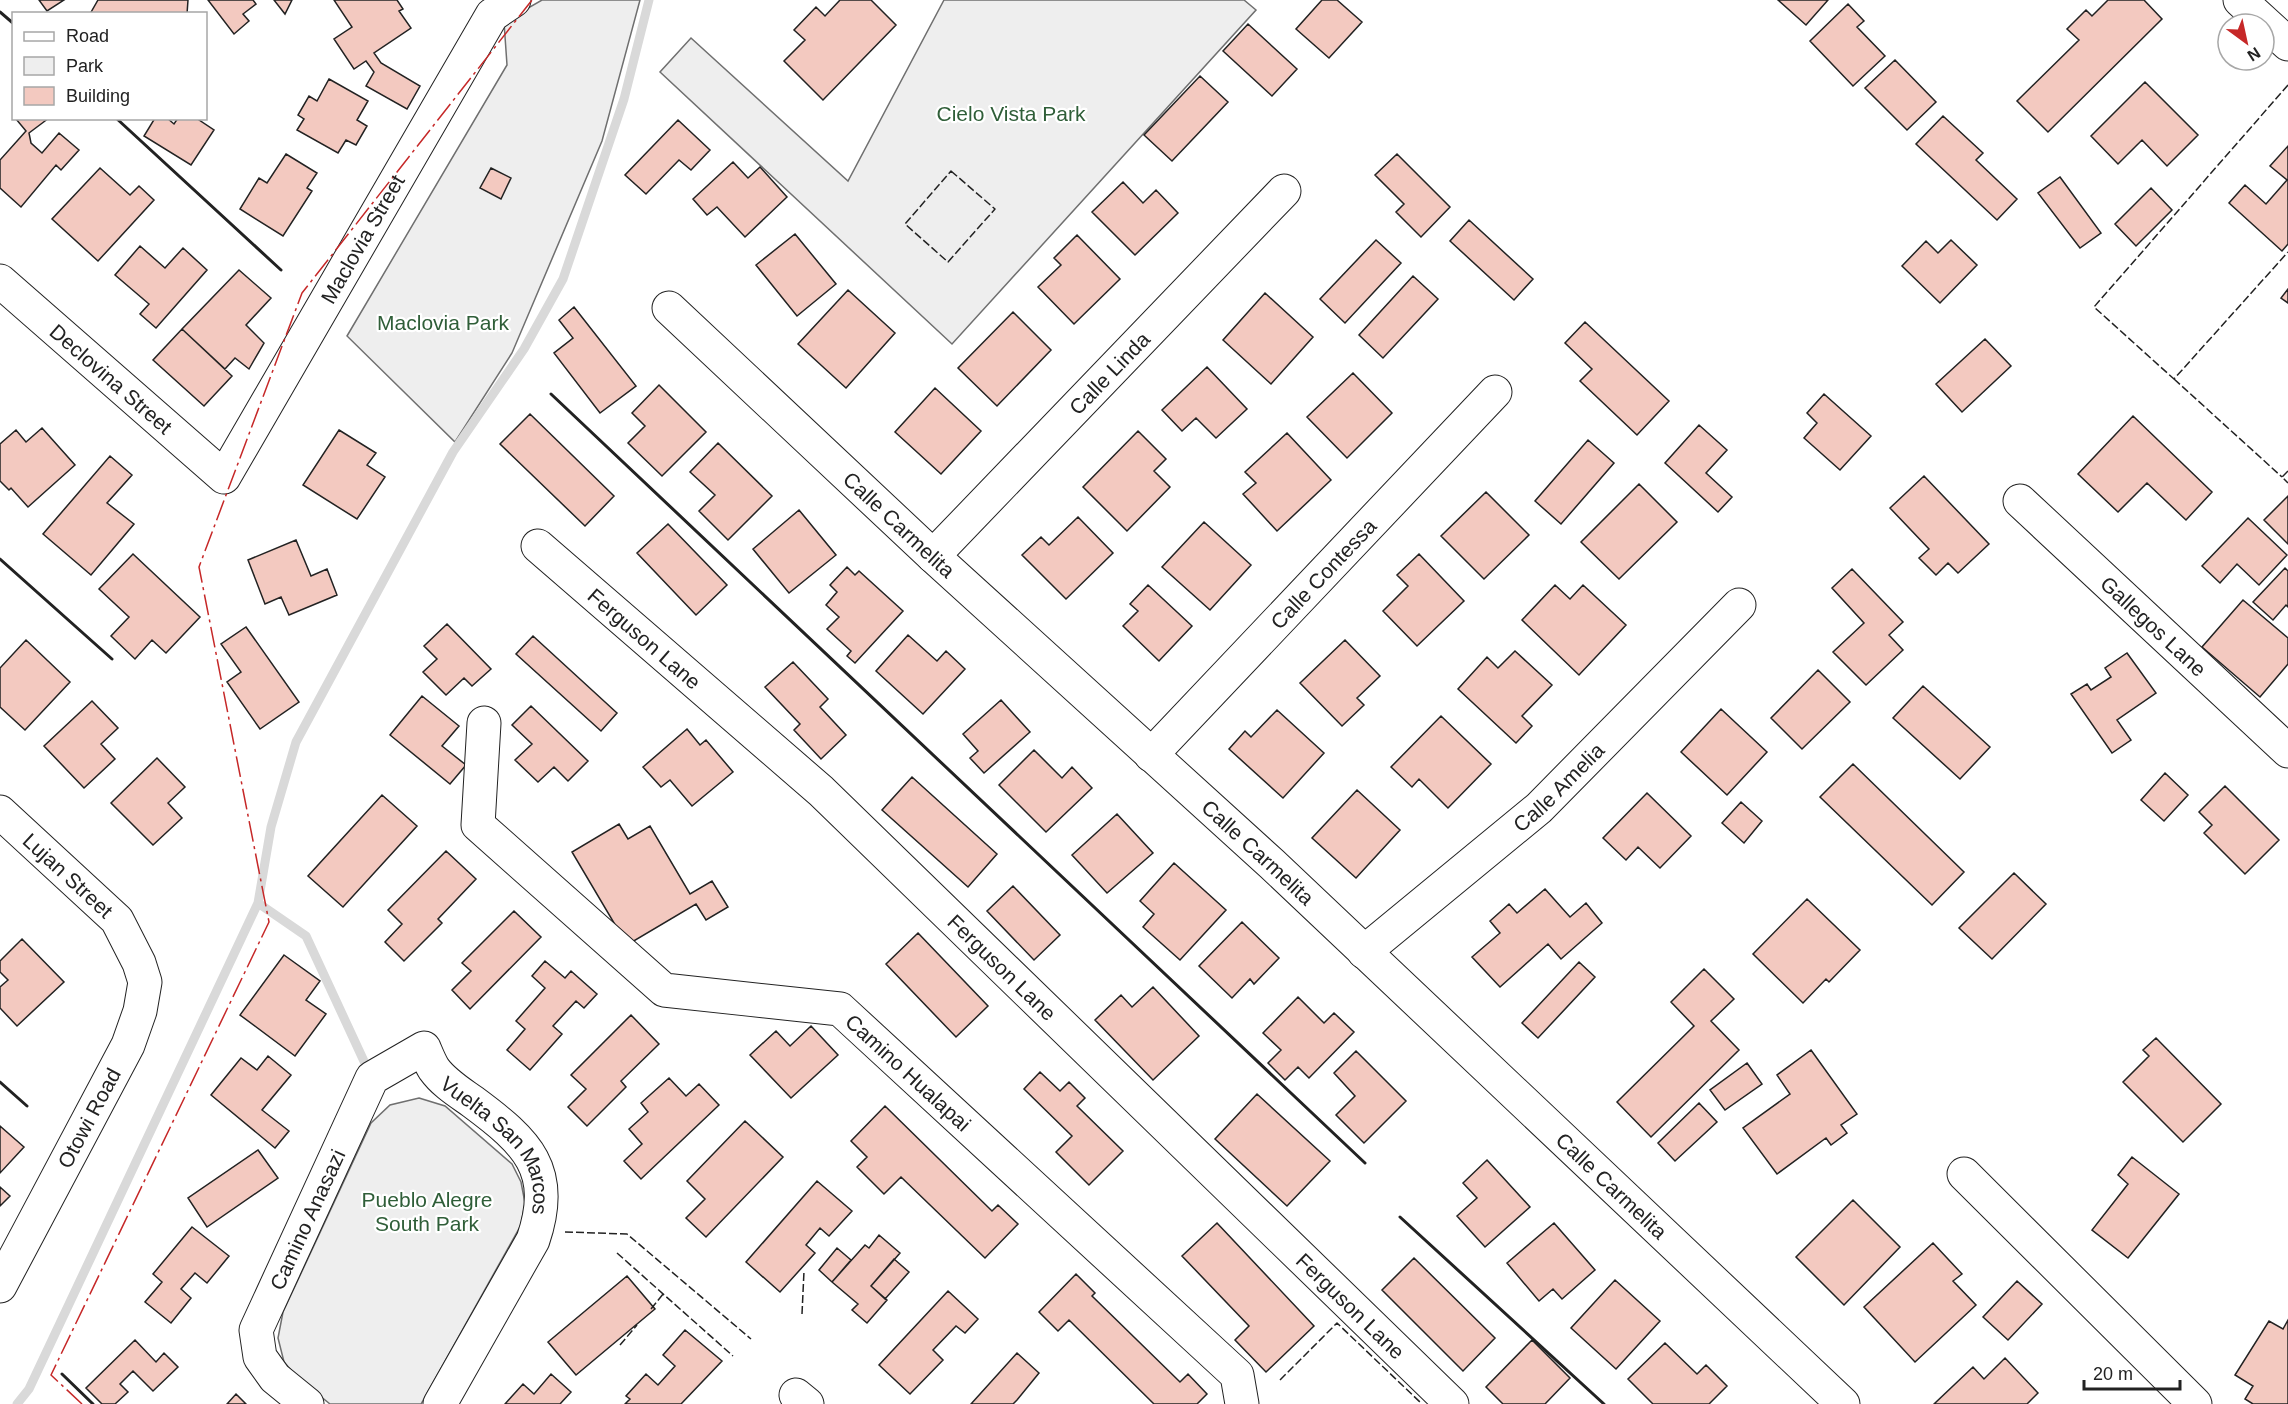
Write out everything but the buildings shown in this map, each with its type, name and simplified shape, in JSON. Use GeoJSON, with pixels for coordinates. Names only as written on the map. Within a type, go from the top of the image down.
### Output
{"type":"FeatureCollection","features":[{"type":"Feature","properties":{"kind":"street"},"geometry":{"type":"LineString","coordinates":[[2240,0],[2288,44]]}},
{"type":"Feature","properties":{"kind":"street","name":"Maclovia Street"},"geometry":{"type":"LineString","coordinates":[[224,477],[496,5]]}},
{"type":"Feature","properties":{"kind":"street","name":"Calle Linda"},"geometry":{"type":"LineString","coordinates":[[933,556],[1284,191]]}},
{"type":"Feature","properties":{"kind":"street","name":"Declovina Street"},"geometry":{"type":"LineString","coordinates":[[0,281],[224,477]]}},
{"type":"Feature","properties":{"kind":"street","name":"Calle Carmelita"},"geometry":{"type":"LineString","coordinates":[[669,308],[933,556],[1364,952],[1843,1404]]}},
{"type":"Feature","properties":{"kind":"street","name":"Calle Contessa"},"geometry":{"type":"LineString","coordinates":[[1151,755],[1494,392]]}},
{"type":"Feature","properties":{"kind":"street","name":"Gallegos Lane"},"geometry":{"type":"LineString","coordinates":[[2020,501],[2288,752]]}},
{"type":"Feature","properties":{"kind":"street","name":"Ferguson Lane"},"geometry":{"type":"LineString","coordinates":[[538,546],[821,790],[1452,1404]]}},
{"type":"Feature","properties":{"kind":"street","name":"Calle Amelia"},"geometry":{"type":"LineString","coordinates":[[1364,952],[1539,808],[1739,605]]}},
{"type":"Feature","properties":{"kind":"street","name":"Camino Hualapai"},"geometry":{"type":"LineString","coordinates":[[484,723],[478,825],[664,990],[840,1009],[1237,1375],[1242,1404]]}},
{"type":"Feature","properties":{"kind":"street","name":"Lujan Street"},"geometry":{"type":"LineString","coordinates":[[0,812],[117,920],[130,943]]}},
{"type":"Feature","properties":{"kind":"street","name":"Otowi Road"},"geometry":{"type":"LineString","coordinates":[[0,1286],[128,1045],[140,1011],[145,982],[130,943]]}},
{"type":"Feature","properties":{"kind":"street","name":"Camino Anasazi"},"geometry":{"type":"LineString","coordinates":[[307,1404],[275,1378],[260,1357],[256,1330],[372,1078],[424,1048]]}},
{"type":"Feature","properties":{"kind":"street","name":"Vuelta San Marcos"},"geometry":{"type":"LineString","coordinates":[[424,1048],[434,1069],[453,1088],[501,1125],[532,1156],[541,1177],[541,1216],[533,1240],[440,1404]]}},
{"type":"Feature","properties":{"kind":"street"},"geometry":{"type":"LineString","coordinates":[[1964,1174],[2195,1404]]}},
{"type":"Feature","properties":{"kind":"green space","name":"Maclovia Park"},"geometry":{"type":"Polygon","coordinates":[[[542,0],[640,0],[602,141],[512,353],[455,442],[347,336],[507,65],[504,22],[542,0]]]}},
{"type":"Feature","properties":{"kind":"green space","name":"Cielo Vista Park"},"geometry":{"type":"Polygon","coordinates":[[[944,0],[1244,0],[1256,10],[952,344],[660,72],[691,38],[848,181],[944,0]]]}},
{"type":"Feature","properties":{"kind":"green space","name":"Pueblo Alegre South Park"},"geometry":{"type":"Polygon","coordinates":[[[419,1098],[445,1106],[512,1164],[521,1182],[525,1203],[521,1225],[421,1404],[330,1404],[298,1378],[284,1362],[278,1338],[283,1312],[371,1123],[390,1105],[419,1098]]]}},
{"type":"Feature","properties":{"kind":"waterway"},"geometry":{"type":"LineString","coordinates":[[17,1404],[29,1389],[258,903],[271,827],[296,742],[453,452],[524,349],[563,279],[624,99],[649,0]]}},
{"type":"Feature","properties":{"kind":"waterway"},"geometry":{"type":"LineString","coordinates":[[258,903],[306,936],[369,1072]]}},
{"type":"Feature","properties":{"kind":"fence"},"geometry":{"type":"LineString","coordinates":[[2288,85],[2094,307],[2174,379],[2288,252]]}},
{"type":"Feature","properties":{"kind":"fence"},"geometry":{"type":"LineString","coordinates":[[951,171],[995,209],[948,262],[905,224],[951,171]]}},
{"type":"Feature","properties":{"kind":"fence"},"geometry":{"type":"LineString","coordinates":[[2174,379],[2282,477]]}},
{"type":"Feature","properties":{"kind":"fence"},"geometry":{"type":"LineString","coordinates":[[2288,471],[2282,477],[2288,483]]}},
{"type":"Feature","properties":{"kind":"fence"},"geometry":{"type":"LineString","coordinates":[[565,1232],[627,1234],[751,1339]]}},
{"type":"Feature","properties":{"kind":"fence"},"geometry":{"type":"LineString","coordinates":[[617,1253],[733,1356]]}},
{"type":"Feature","properties":{"kind":"fence"},"geometry":{"type":"LineString","coordinates":[[802,1314],[804,1271]]}},
{"type":"Feature","properties":{"kind":"fence"},"geometry":{"type":"LineString","coordinates":[[651,1309],[663,1294]]}},
{"type":"Feature","properties":{"kind":"fence"},"geometry":{"type":"LineString","coordinates":[[1280,1380],[1337,1323],[1422,1404]]}},
{"type":"Feature","properties":{"kind":"fence"},"geometry":{"type":"LineString","coordinates":[[620,1345],[637,1325]]}},
{"type":"Feature","properties":{"kind":"wall"},"geometry":{"type":"LineString","coordinates":[[0,12],[12,22]]}},
{"type":"Feature","properties":{"kind":"wall"},"geometry":{"type":"LineString","coordinates":[[118,120],[281,270]]}},
{"type":"Feature","properties":{"kind":"wall"},"geometry":{"type":"LineString","coordinates":[[551,394],[1365,1163]]}},
{"type":"Feature","properties":{"kind":"wall"},"geometry":{"type":"LineString","coordinates":[[0,559],[112,659]]}},
{"type":"Feature","properties":{"kind":"wall"},"geometry":{"type":"LineString","coordinates":[[0,1082],[27,1106]]}},
{"type":"Feature","properties":{"kind":"wall"},"geometry":{"type":"LineString","coordinates":[[1400,1217],[1604,1404]]}},
{"type":"Feature","properties":{"kind":"wall"},"geometry":{"type":"LineString","coordinates":[[62,1374],[93,1404]]}},
{"type":"Feature","properties":{"kind":"power"},"geometry":{"type":"LineString","coordinates":[[82,1404],[51,1375],[269,922],[199,567],[302,293],[532,0]]}}]}
